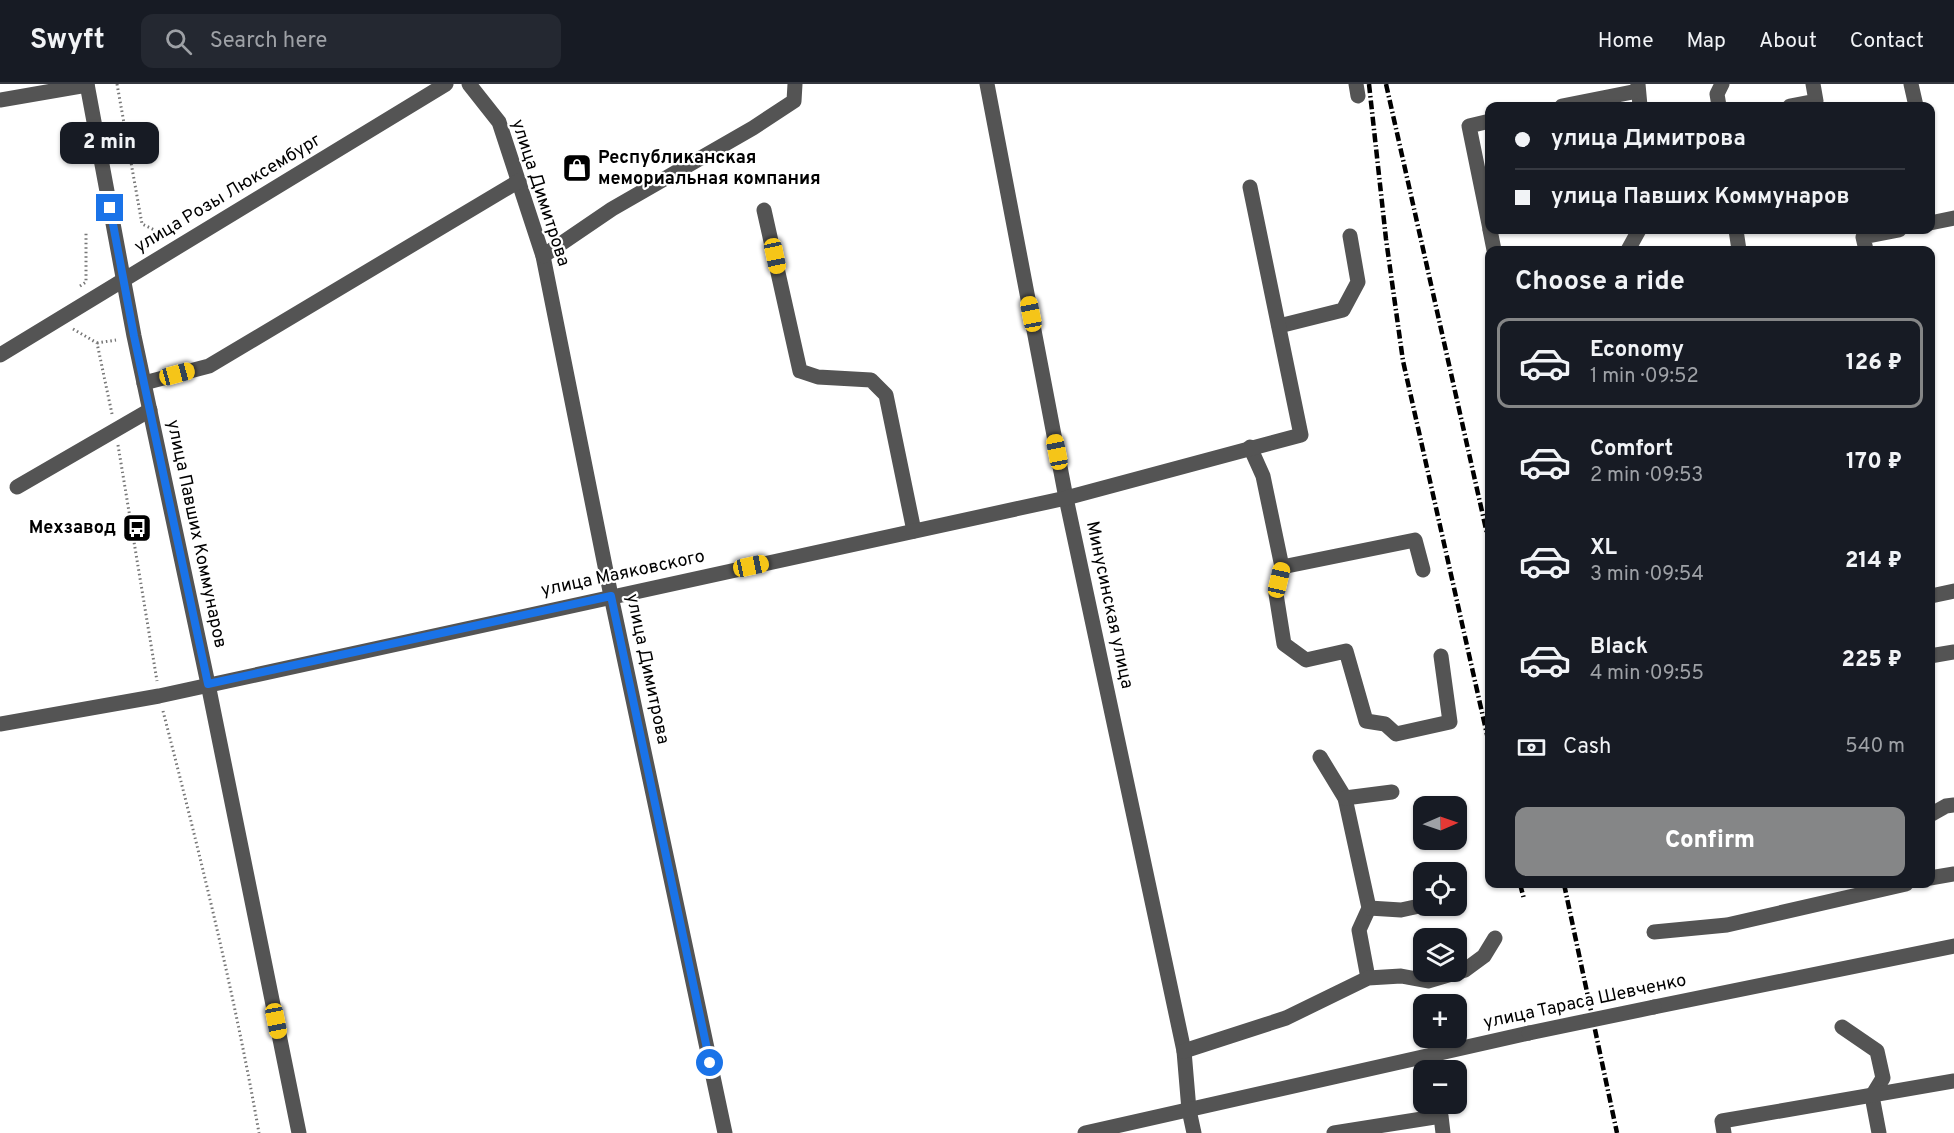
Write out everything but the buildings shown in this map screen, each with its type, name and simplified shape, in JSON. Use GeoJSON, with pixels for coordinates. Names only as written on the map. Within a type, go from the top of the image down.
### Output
{"type":"FeatureCollection","features":[{"type":"Feature","properties":{"kind":"street","name":"улица Розы Люксембург"},"geometry":{"type":"LineString","coordinates":[[0,355],[446,84]]}},
{"type":"Feature","properties":{"kind":"street","name":"улица Димитрова"},"geometry":{"type":"LineString","coordinates":[[469,84],[500,122],[543,256],[611,596],[725,1133]]}},
{"type":"Feature","properties":{"kind":"street"},"geometry":{"type":"LineString","coordinates":[[543,256],[612,209],[753,128],[794,101],[795,84]]}},
{"type":"Feature","properties":{"kind":"street","name":"Минусинская улица"},"geometry":{"type":"LineString","coordinates":[[987,84],[1066,498],[1184,1051],[1189,1110],[1194,1133]]}},
{"type":"Feature","properties":{"kind":"street"},"geometry":{"type":"LineString","coordinates":[[1718,102],[1717,94],[1722,84]]}},
{"type":"Feature","properties":{"kind":"street"},"geometry":{"type":"LineString","coordinates":[[1813,84],[1818,102]]}},
{"type":"Feature","properties":{"kind":"street"},"geometry":{"type":"LineString","coordinates":[[1911,84],[1915,102]]}},
{"type":"Feature","properties":{"kind":"street","name":"улица Павших Коммунаров"},"geometry":{"type":"LineString","coordinates":[[87,85],[123,280],[208,684],[298,1133]]}},
{"type":"Feature","properties":{"kind":"street"},"geometry":{"type":"LineString","coordinates":[[0,100],[87,85]]}},
{"type":"Feature","properties":{"kind":"street"},"geometry":{"type":"LineString","coordinates":[[1587,102],[1638,94]]}},
{"type":"Feature","properties":{"kind":"street"},"geometry":{"type":"LineString","coordinates":[[1485,123],[1469,126],[1485,204]]}},
{"type":"Feature","properties":{"kind":"street"},"geometry":{"type":"LineString","coordinates":[[144,383],[209,366],[519,181]]}},
{"type":"Feature","properties":{"kind":"street"},"geometry":{"type":"LineString","coordinates":[[1250,187],[1279,326],[1343,310],[1358,282],[1350,236]]}},
{"type":"Feature","properties":{"kind":"street"},"geometry":{"type":"LineString","coordinates":[[764,210],[800,370],[818,377],[871,380],[886,395],[914,531]]}},
{"type":"Feature","properties":{"kind":"street"},"geometry":{"type":"LineString","coordinates":[[1935,222],[1954,218]]}},
{"type":"Feature","properties":{"kind":"street"},"geometry":{"type":"LineString","coordinates":[[1865,246],[1863,237],[1878,234]]}},
{"type":"Feature","properties":{"kind":"street","name":"улица Маяковского"},"geometry":{"type":"LineString","coordinates":[[0,724],[159,696],[1066,498],[1301,435],[1279,326]]}},
{"type":"Feature","properties":{"kind":"street"},"geometry":{"type":"LineString","coordinates":[[17,487],[150,410]]}},
{"type":"Feature","properties":{"kind":"street"},"geometry":{"type":"LineString","coordinates":[[1250,447],[1263,476],[1282,567],[1276,594],[1284,644],[1306,660],[1346,651],[1366,721],[1385,724],[1396,734],[1450,722],[1441,656]]}},
{"type":"Feature","properties":{"kind":"street"},"geometry":{"type":"LineString","coordinates":[[1282,567],[1415,540],[1423,570]]}},
{"type":"Feature","properties":{"kind":"street"},"geometry":{"type":"LineString","coordinates":[[1935,594],[1954,591]]}},
{"type":"Feature","properties":{"kind":"street"},"geometry":{"type":"LineString","coordinates":[[1935,655],[1954,652]]}},
{"type":"Feature","properties":{"kind":"street"},"geometry":{"type":"LineString","coordinates":[[1320,757],[1345,798],[1369,908],[1359,930],[1368,978]]}},
{"type":"Feature","properties":{"kind":"street"},"geometry":{"type":"LineString","coordinates":[[1345,798],[1392,792]]}},
{"type":"Feature","properties":{"kind":"street"},"geometry":{"type":"LineString","coordinates":[[1935,812],[1954,805]]}},
{"type":"Feature","properties":{"kind":"street"},"geometry":{"type":"LineString","coordinates":[[1935,877],[1954,874]]}},
{"type":"Feature","properties":{"kind":"street"},"geometry":{"type":"LineString","coordinates":[[1654,932],[1727,925],[1889,888]]}},
{"type":"Feature","properties":{"kind":"street"},"geometry":{"type":"LineString","coordinates":[[1369,908],[1401,910],[1413,907]]}},
{"type":"Feature","properties":{"kind":"street"},"geometry":{"type":"LineString","coordinates":[[1184,1051],[1286,1017],[1368,978],[1401,976],[1428,981],[1465,970],[1484,956],[1495,938]]}},
{"type":"Feature","properties":{"kind":"street","name":"улица Тараса Шевченко"},"geometry":{"type":"LineString","coordinates":[[1085,1133],[1654,1006],[1954,946]]}},
{"type":"Feature","properties":{"kind":"street"},"geometry":{"type":"LineString","coordinates":[[1842,1027],[1877,1051],[1883,1078],[1872,1096],[1879,1133]]}},
{"type":"Feature","properties":{"kind":"street"},"geometry":{"type":"LineString","coordinates":[[1724,1133],[1722,1122],[1954,1081]]}},
{"type":"Feature","properties":{"kind":"street"},"geometry":{"type":"LineString","coordinates":[[1334,1133],[1441,1116],[1443,1133]]}},
{"type":"Feature","properties":{"kind":"path"},"geometry":{"type":"LineString","coordinates":[[117,84],[142,224],[165,235]]}},
{"type":"Feature","properties":{"kind":"path"},"geometry":{"type":"LineString","coordinates":[[76,289],[86,282],[86,233]]}},
{"type":"Feature","properties":{"kind":"path"},"geometry":{"type":"LineString","coordinates":[[73,329],[97,343],[116,340]]}},
{"type":"Feature","properties":{"kind":"path"},"geometry":{"type":"LineString","coordinates":[[97,343],[116,429],[159,696],[202,864],[248,1067],[259,1133]]}},
{"type":"Feature","properties":{"kind":"railway"},"geometry":{"type":"LineString","coordinates":[[1369,84],[1386,239],[1403,361],[1485,726]]}},
{"type":"Feature","properties":{"kind":"railway"},"geometry":{"type":"LineString","coordinates":[[1386,84],[1485,525]]}},
{"type":"Feature","properties":{"kind":"railway"},"geometry":{"type":"LineString","coordinates":[[1521,888],[1524,899]]}},
{"type":"Feature","properties":{"kind":"railway"},"geometry":{"type":"LineString","coordinates":[[1565,888],[1617,1133]]}},
{"type":"Feature","properties":{"kind":"place","name":"Республиканская мемориальная компания"},"geometry":{"type":"Point","coordinates":[577,168]}},
{"type":"Feature","properties":{"kind":"place","name":"Мехзавод"},"geometry":{"type":"Point","coordinates":[137,528]}},
{"type":"Feature","properties":{"kind":"route"},"geometry":{"type":"LineString","coordinates":[[110,208],[134,336],[208,684],[611,596],[710,1063]]}}]}
